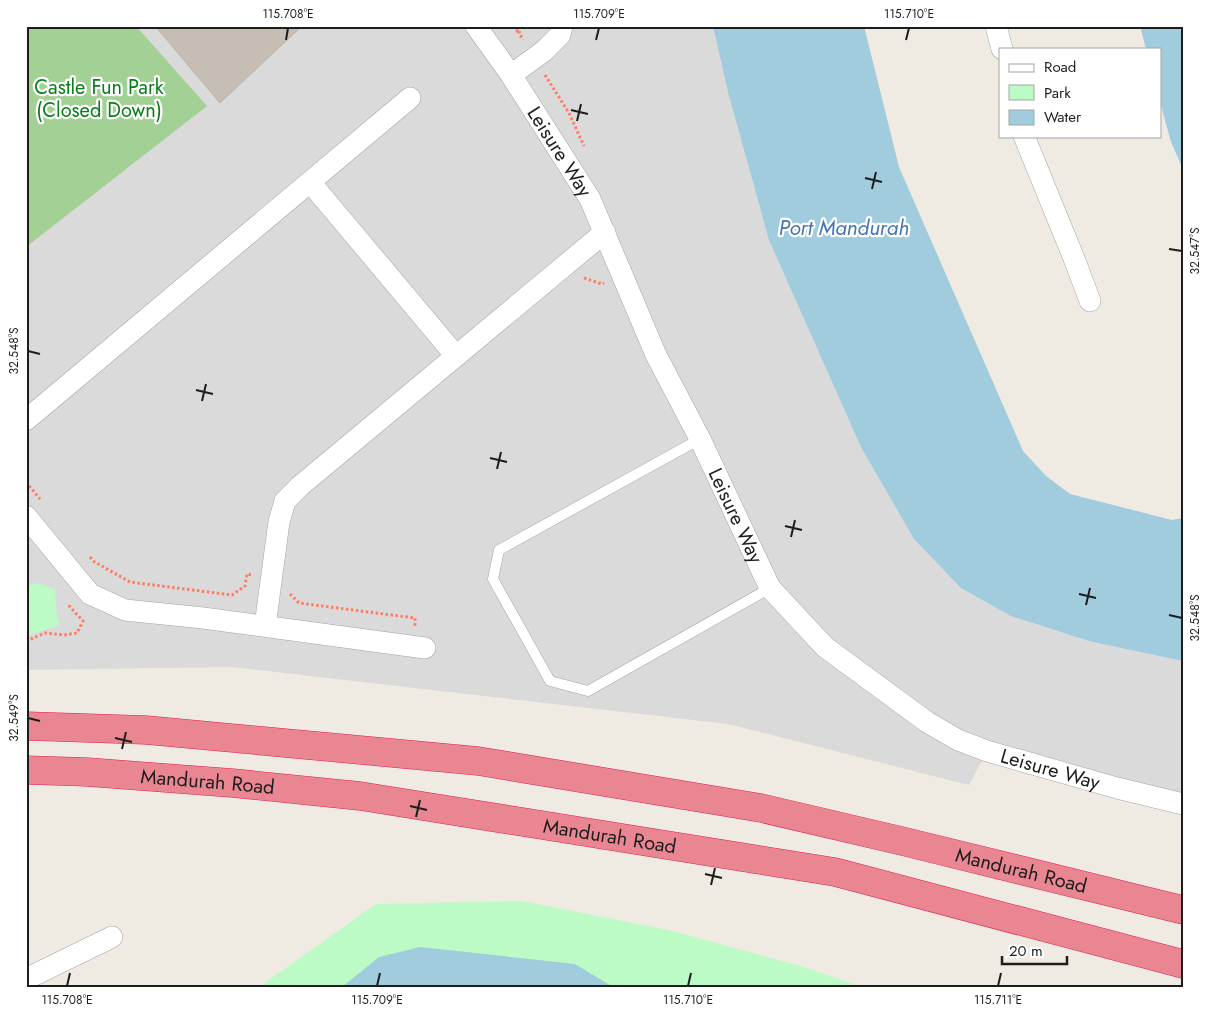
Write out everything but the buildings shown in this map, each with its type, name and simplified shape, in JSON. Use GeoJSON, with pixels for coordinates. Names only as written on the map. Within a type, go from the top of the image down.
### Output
{"type":"FeatureCollection","features":[{"type":"Feature","properties":{"kind":"highway","name":"Mandurah Road"},"geometry":{"type":"LineString","coordinates":[[26,726],[146,730],[478,761],[761,808],[1183,910]]}},
{"type":"Feature","properties":{"kind":"highway","name":"Mandurah Road"},"geometry":{"type":"LineString","coordinates":[[26,770],[86,772],[232,783],[360,796],[835,872],[1183,964]]}},
{"type":"Feature","properties":{"kind":"street","name":"Leisure Way"},"geometry":{"type":"LineString","coordinates":[[476,26],[511,76],[590,199],[656,355],[700,439],[770,588],[826,647],[927,722],[958,740],[987,751],[1117,788],[1183,804]]}},
{"type":"Feature","properties":{"kind":"street"},"geometry":{"type":"LineString","coordinates":[[511,76],[544,51],[560,35],[562,26]]}},
{"type":"Feature","properties":{"kind":"street"},"geometry":{"type":"LineString","coordinates":[[996,26],[1002,48]]}},
{"type":"Feature","properties":{"kind":"street"},"geometry":{"type":"LineString","coordinates":[[26,420],[410,98]]}},
{"type":"Feature","properties":{"kind":"street"},"geometry":{"type":"LineString","coordinates":[[1025,138],[1090,301]]}},
{"type":"Feature","properties":{"kind":"street"},"geometry":{"type":"LineString","coordinates":[[310,182],[456,356]]}},
{"type":"Feature","properties":{"kind":"street"},"geometry":{"type":"LineString","coordinates":[[265,626],[279,522],[286,501],[300,486],[604,232]]}},
{"type":"Feature","properties":{"kind":"street"},"geometry":{"type":"LineString","coordinates":[[26,516],[90,594],[125,610],[203,618],[420,647]]}},
{"type":"Feature","properties":{"kind":"street"},"geometry":{"type":"LineString","coordinates":[[26,979],[112,937]]}},
{"type":"Feature","properties":{"kind":"lane"},"geometry":{"type":"LineString","coordinates":[[700,439],[499,550],[493,579],[550,681],[588,691],[770,588]]}},
{"type":"Feature","properties":{"kind":"path"},"geometry":{"type":"LineString","coordinates":[[514,26],[519,33]]}},
{"type":"Feature","properties":{"kind":"path"},"geometry":{"type":"LineString","coordinates":[[26,482],[44,504]]}},
{"type":"Feature","properties":{"kind":"path"},"geometry":{"type":"LineString","coordinates":[[87,554],[93,561],[130,582],[232,595],[245,586],[246,574],[286,579],[286,590],[299,604],[415,618],[420,647]]}},
{"type":"Feature","properties":{"kind":"path"},"geometry":{"type":"LineString","coordinates":[[26,641],[46,633],[64,635],[76,633],[83,621],[70,608],[64,597],[70,581],[93,561]]}},
{"type":"Feature","properties":{"kind":"shaded area"},"geometry":{"type":"Polygon","coordinates":[[[26,26],[715,26],[754,185],[1183,650],[1183,802],[987,751],[969,785],[728,724],[232,667],[26,670],[26,26]]]}},
{"type":"Feature","properties":{"kind":"green space","name":"Castle Fun Park (Closed Down)"},"geometry":{"type":"Polygon","coordinates":[[[26,26],[136,26],[207,106],[26,247],[26,26]]]}},
{"type":"Feature","properties":{"kind":"green space"},"geometry":{"type":"Polygon","coordinates":[[[39,583],[55,590],[57,615],[60,625],[26,636],[26,586],[39,583]]]}},
{"type":"Feature","properties":{"kind":"green space"},"geometry":{"type":"Polygon","coordinates":[[[522,901],[673,931],[804,967],[862,987],[259,987],[376,904],[522,901]]]}},
{"type":"Feature","properties":{"kind":"water","name":"Port Mandurah"},"geometry":{"type":"Polygon","coordinates":[[[713,26],[864,26],[899,167],[1023,451],[1046,476],[1070,494],[1172,520],[1183,518],[1183,661],[1089,641],[1011,616],[961,588],[914,539],[861,447],[769,240],[728,92],[713,26]]]}},
{"type":"Feature","properties":{"kind":"water"},"geometry":{"type":"Polygon","coordinates":[[[1140,26],[1183,26],[1183,169],[1171,142],[1162,109],[1162,48],[1146,48],[1140,26]]]}},
{"type":"Feature","properties":{"kind":"water"},"geometry":{"type":"Polygon","coordinates":[[[420,947],[575,964],[613,987],[342,987],[379,957],[420,947]]]}}]}
